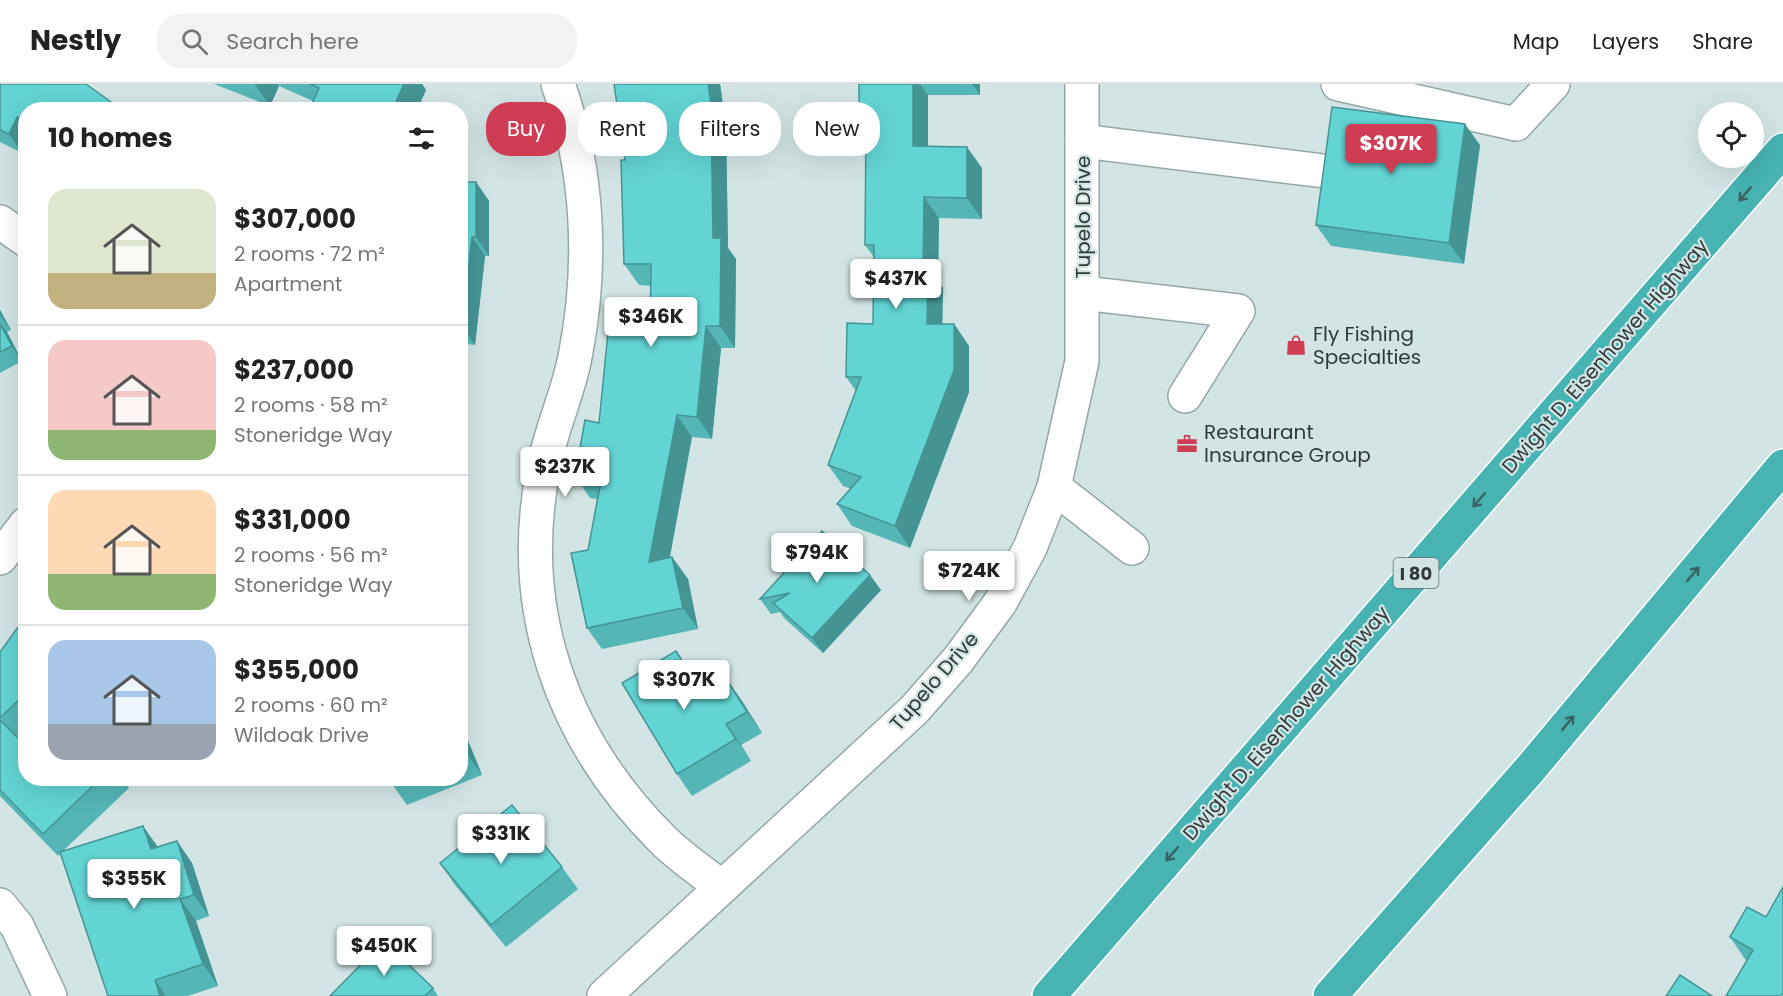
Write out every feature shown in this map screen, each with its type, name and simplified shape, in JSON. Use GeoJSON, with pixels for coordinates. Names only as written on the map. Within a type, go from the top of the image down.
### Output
{"type":"FeatureCollection","features":[{"type":"Feature","properties":{"kind":"highway","name":"Dwight D. Eisenhower Highway"},"geometry":{"type":"LineString","coordinates":[[1049,996],[1783,150]]}},
{"type":"Feature","properties":{"kind":"highway"},"geometry":{"type":"LineString","coordinates":[[1330,996],[1531,768],[1783,466]]}},
{"type":"Feature","properties":{"kind":"highway"},"geometry":{"type":"LineString","coordinates":[[1355,996],[1531,768]]}},
{"type":"Feature","properties":{"kind":"street"},"geometry":{"type":"LineString","coordinates":[[558,84],[570,118],[580,171],[585,236],[583,306],[575,359],[544,465],[536,520],[535,575],[543,629],[568,708],[594,756],[626,801],[663,841],[722,887]]}},
{"type":"Feature","properties":{"kind":"street","name":"Tupelo Drive"},"geometry":{"type":"LineString","coordinates":[[604,996],[914,710],[958,660],[1000,603],[1025,557],[1054,487],[1082,361],[1082,84]]}},
{"type":"Feature","properties":{"kind":"street"},"geometry":{"type":"LineString","coordinates":[[1338,84],[1376,88],[1516,124],[1553,84]]}},
{"type":"Feature","properties":{"kind":"street"},"geometry":{"type":"LineString","coordinates":[[1082,141],[1324,171]]}},
{"type":"Feature","properties":{"kind":"street"},"geometry":{"type":"LineString","coordinates":[[0,222],[18,234]]}},
{"type":"Feature","properties":{"kind":"street"},"geometry":{"type":"LineString","coordinates":[[1083,293],[1238,311],[1185,396]]}},
{"type":"Feature","properties":{"kind":"street"},"geometry":{"type":"LineString","coordinates":[[1054,487],[1132,548]]}},
{"type":"Feature","properties":{"kind":"street"},"geometry":{"type":"LineString","coordinates":[[0,558],[18,534]]}},
{"type":"Feature","properties":{"kind":"street"},"geometry":{"type":"LineString","coordinates":[[0,905],[16,926],[50,996]]}},
{"type":"Feature","properties":{"kind":"building"},"geometry":{"type":"Polygon","coordinates":[[[0,84],[86,84],[111,102],[18,102],[18,117],[9,134],[0,130],[0,84]]]}},
{"type":"Feature","properties":{"kind":"building"},"geometry":{"type":"Polygon","coordinates":[[[310,84],[404,84],[396,102],[313,102],[319,88],[310,84]]]}},
{"type":"Feature","properties":{"kind":"building"},"geometry":{"type":"Polygon","coordinates":[[[614,84],[708,84],[711,102],[679,102],[679,156],[712,156],[713,238],[721,238],[720,326],[706,326],[697,417],[677,415],[649,562],[672,557],[683,608],[587,628],[571,553],[588,550],[601,481],[575,476],[585,420],[599,423],[608,332],[650,336],[651,264],[624,264],[621,160],[625,160],[624,156],[667,156],[667,102],[617,102],[614,84]]]}},
{"type":"Feature","properties":{"kind":"building"},"geometry":{"type":"Polygon","coordinates":[[[859,84],[913,84],[913,146],[967,147],[967,198],[924,197],[923,267],[928,267],[927,324],[954,324],[954,370],[895,526],[837,504],[861,477],[828,465],[861,377],[846,377],[847,323],[873,324],[874,245],[865,245],[866,156],[880,156],[880,102],[859,102],[859,84]]]}},
{"type":"Feature","properties":{"kind":"building"},"geometry":{"type":"Polygon","coordinates":[[[1332,107],[1465,124],[1449,243],[1316,225],[1332,107]]]}},
{"type":"Feature","properties":{"kind":"building"},"geometry":{"type":"Polygon","coordinates":[[[468,182],[476,182],[476,237],[472,237],[468,273],[468,182]]]}},
{"type":"Feature","properties":{"kind":"building"},"geometry":{"type":"Polygon","coordinates":[[[0,324],[12,346],[0,352],[0,324]]]}},
{"type":"Feature","properties":{"kind":"building"},"geometry":{"type":"Polygon","coordinates":[[[822,531],[870,575],[812,638],[773,603],[790,593],[760,599],[822,531]]]}},
{"type":"Feature","properties":{"kind":"building"},"geometry":{"type":"Polygon","coordinates":[[[18,627],[18,701],[0,718],[0,652],[18,627]]]}},
{"type":"Feature","properties":{"kind":"building"},"geometry":{"type":"Polygon","coordinates":[[[676,651],[703,694],[727,680],[747,712],[726,724],[736,739],[677,774],[622,683],[676,651]]]}},
{"type":"Feature","properties":{"kind":"building"},"geometry":{"type":"Polygon","coordinates":[[[0,720],[18,738],[18,786],[93,786],[43,834],[0,790],[0,720]]]}},
{"type":"Feature","properties":{"kind":"building"},"geometry":{"type":"Polygon","coordinates":[[[512,805],[562,867],[491,925],[440,863],[512,805]]]}},
{"type":"Feature","properties":{"kind":"building"},"geometry":{"type":"Polygon","coordinates":[[[143,826],[151,849],[177,841],[194,895],[180,899],[203,964],[155,980],[160,996],[108,996],[60,852],[143,826]]]}},
{"type":"Feature","properties":{"kind":"building"},"geometry":{"type":"Polygon","coordinates":[[[1783,887],[1783,993],[1781,996],[1726,996],[1753,950],[1730,937],[1747,907],[1766,917],[1783,887]]]}},
{"type":"Feature","properties":{"kind":"building"},"geometry":{"type":"Polygon","coordinates":[[[384,941],[433,988],[425,996],[330,996],[384,941]]]}},
{"type":"Feature","properties":{"kind":"building"},"geometry":{"type":"Polygon","coordinates":[[[1680,975],[1712,996],[1666,996],[1680,975]]]}},
{"type":"Feature","properties":{"kind":"place","name":"Fly Fishing Specialties"},"geometry":{"type":"Point","coordinates":[1296,345]}},
{"type":"Feature","properties":{"kind":"place","name":"Restaurant Insurance Group"},"geometry":{"type":"Point","coordinates":[1187,444]}}]}
